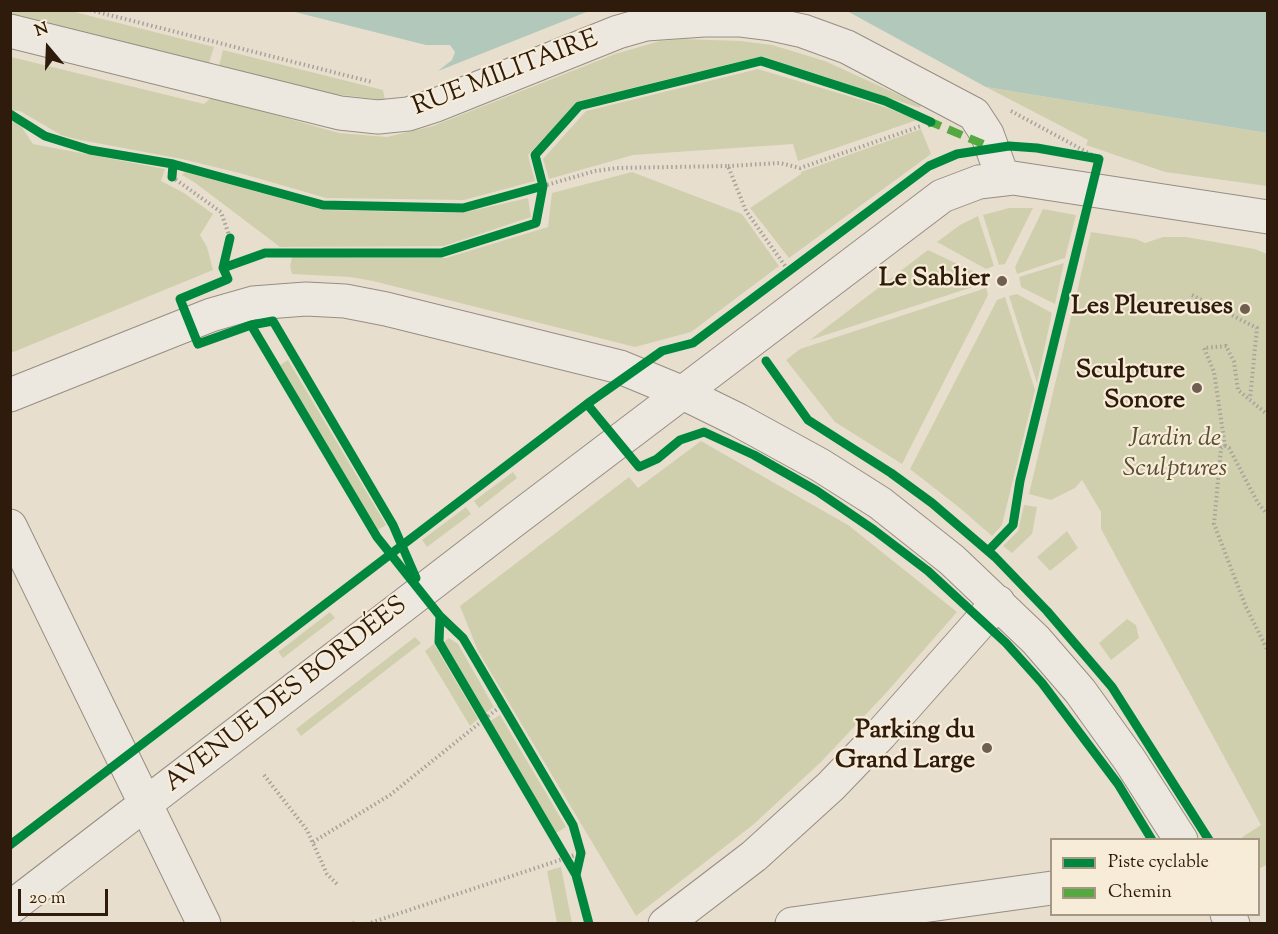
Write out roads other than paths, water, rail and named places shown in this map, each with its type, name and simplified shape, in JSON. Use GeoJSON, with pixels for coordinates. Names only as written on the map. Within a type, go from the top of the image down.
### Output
{"type":"FeatureCollection","features":[{"type":"Feature","properties":{"kind":"street","name":"RUE MILITAIRE"},"geometry":{"type":"LineString","coordinates":[[10,31],[340,113],[378,117],[422,110],[618,32],[646,24],[687,20],[722,20],[771,24],[803,31],[847,47],[969,110],[987,134],[1003,178]]}},
{"type":"Feature","properties":{"kind":"street"},"geometry":{"type":"LineString","coordinates":[[1003,178],[1026,178],[1268,217]]}},
{"type":"Feature","properties":{"kind":"street","name":"AVENUE DES BORDÉES"},"geometry":{"type":"LineString","coordinates":[[10,908],[928,205],[959,189],[979,182],[1003,178]]}},
{"type":"Feature","properties":{"kind":"street"},"geometry":{"type":"LineString","coordinates":[[10,395],[211,315],[253,303],[306,299],[345,301],[386,309],[608,363],[684,393],[762,432],[880,503],[935,545],[998,602],[1052,657],[1129,759],[1180,838]]}},
{"type":"Feature","properties":{"kind":"street"},"geometry":{"type":"LineString","coordinates":[[10,525],[204,924]]}},
{"type":"Feature","properties":{"kind":"street"},"geometry":{"type":"LineString","coordinates":[[665,924],[754,856],[831,786],[881,734],[998,602]]}},
{"type":"Feature","properties":{"kind":"street"},"geometry":{"type":"LineString","coordinates":[[792,924],[920,915],[1050,888]]}},
{"type":"Feature","properties":{"kind":"place","name":"Le Sablier"},"geometry":{"type":"Point","coordinates":[1002,281]}},
{"type":"Feature","properties":{"kind":"place","name":"Les Pleureuses"},"geometry":{"type":"Point","coordinates":[1245,309]}},
{"type":"Feature","properties":{"kind":"place","name":"Sculpture Sonore"},"geometry":{"type":"Point","coordinates":[1197,388]}},
{"type":"Feature","properties":{"kind":"place","name":"Parking du Grand Large"},"geometry":{"type":"Point","coordinates":[987,748]}},
{"type":"Feature","properties":{"kind":"park label","name":"Jardin de Sculptures"},"geometry":{"type":"Point","coordinates":[1175,456]}}]}
